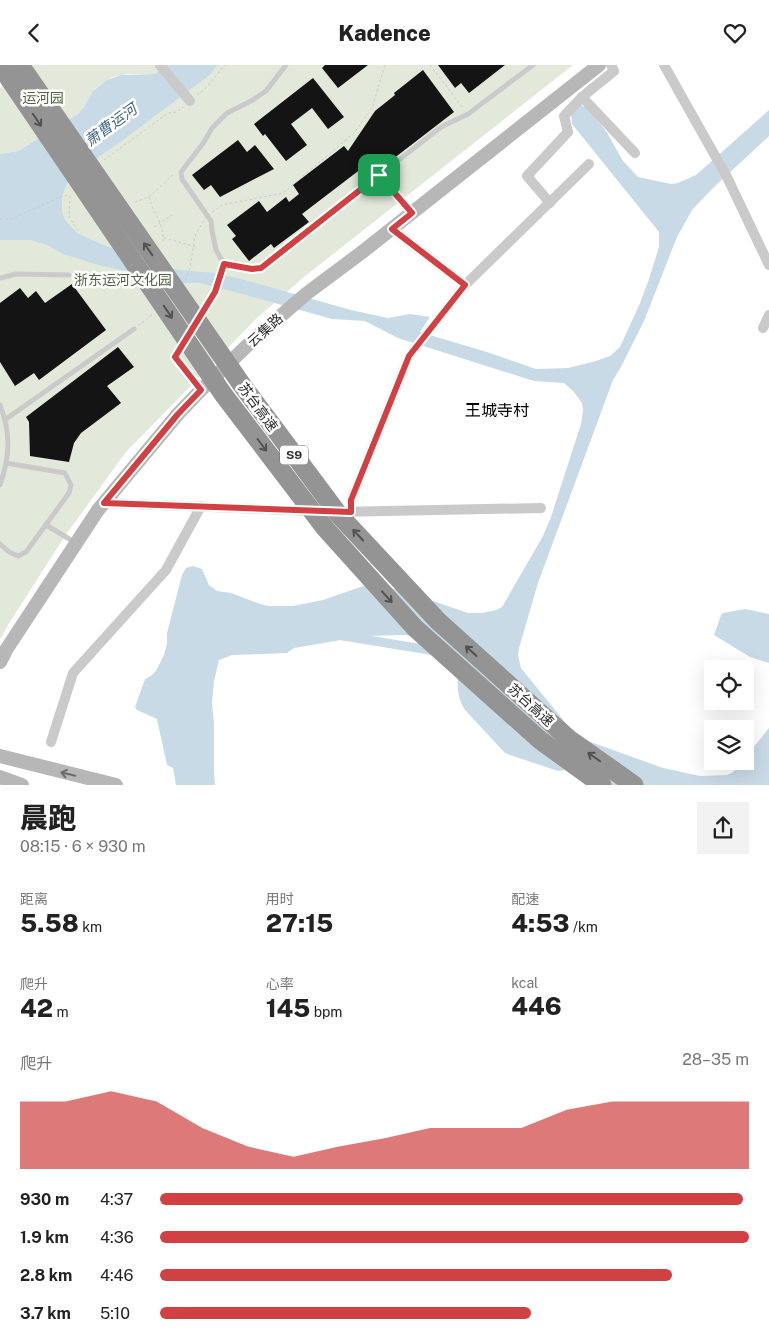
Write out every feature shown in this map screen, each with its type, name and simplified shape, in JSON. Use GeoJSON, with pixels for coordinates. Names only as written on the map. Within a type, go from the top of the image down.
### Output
{"type":"FeatureCollection","features":[{"type":"Feature","properties":{"kind":"highway","name":"苏台高速"},"geometry":{"type":"LineString","coordinates":[[0,65],[223,394],[325,528],[415,628],[540,740],[602,785]]}},
{"type":"Feature","properties":{"kind":"highway","name":"苏台高速"},"geometry":{"type":"LineString","coordinates":[[20,65],[242,385],[339,515],[438,621],[569,739],[634,785]]}},
{"type":"Feature","properties":{"kind":"street"},"geometry":{"type":"LineString","coordinates":[[160,65],[190,101]]}},
{"type":"Feature","properties":{"kind":"street","name":"云集路"},"geometry":{"type":"LineString","coordinates":[[0,662],[6,650],[104,503],[178,414],[201,390],[286,310],[392,229],[598,65]]}},
{"type":"Feature","properties":{"kind":"street"},"geometry":{"type":"LineString","coordinates":[[550,203],[527,176],[568,133],[564,116],[582,97],[614,71],[611,65]]}},
{"type":"Feature","properties":{"kind":"street"},"geometry":{"type":"LineString","coordinates":[[664,65],[727,177],[769,265]]}},
{"type":"Feature","properties":{"kind":"street"},"geometry":{"type":"LineString","coordinates":[[582,97],[635,153]]}},
{"type":"Feature","properties":{"kind":"street"},"geometry":{"type":"LineString","coordinates":[[351,512],[351,500],[409,356],[465,285],[589,164]]}},
{"type":"Feature","properties":{"kind":"street"},"geometry":{"type":"LineString","coordinates":[[392,229],[465,285]]}},
{"type":"Feature","properties":{"kind":"street"},"geometry":{"type":"LineString","coordinates":[[763,328],[769,315]]}},
{"type":"Feature","properties":{"kind":"street"},"geometry":{"type":"LineString","coordinates":[[104,503],[351,512],[541,508]]}},
{"type":"Feature","properties":{"kind":"street"},"geometry":{"type":"LineString","coordinates":[[50,742],[74,673],[166,570],[201,506]]}},
{"type":"Feature","properties":{"kind":"street"},"geometry":{"type":"LineString","coordinates":[[0,756],[116,785]]}},
{"type":"Feature","properties":{"kind":"street"},"geometry":{"type":"LineString","coordinates":[[0,777],[22,785]]}},
{"type":"Feature","properties":{"kind":"lane"},"geometry":{"type":"LineString","coordinates":[[195,325],[215,292],[224,264],[216,250],[211,221],[182,179],[181,172],[204,142],[212,128],[227,113],[252,101],[266,91],[286,65]]}},
{"type":"Feature","properties":{"kind":"lane"},"geometry":{"type":"LineString","coordinates":[[224,264],[252,269],[261,268],[440,127],[468,114],[533,65]]}},
{"type":"Feature","properties":{"kind":"lane"},"geometry":{"type":"LineString","coordinates":[[379,175],[412,213]]}},
{"type":"Feature","properties":{"kind":"lane"},"geometry":{"type":"LineString","coordinates":[[0,278],[16,274],[69,275]]}},
{"type":"Feature","properties":{"kind":"lane"},"geometry":{"type":"LineString","coordinates":[[6,419],[134,329]]}},
{"type":"Feature","properties":{"kind":"lane"},"geometry":{"type":"LineString","coordinates":[[190,333],[175,357],[201,390]]}},
{"type":"Feature","properties":{"kind":"lane"},"geometry":{"type":"LineString","coordinates":[[0,405],[6,419],[8,436],[6,463],[0,485]]}},
{"type":"Feature","properties":{"kind":"lane"},"geometry":{"type":"LineString","coordinates":[[0,544],[9,553],[18,556],[26,553],[69,493],[70,485],[65,473],[6,463]]}},
{"type":"Feature","properties":{"kind":"lane"},"geometry":{"type":"LineString","coordinates":[[46,525],[76,543]]}},
{"type":"Feature","properties":{"kind":"path"},"geometry":{"type":"LineString","coordinates":[[102,161],[168,113],[177,112],[205,89],[225,65]]}},
{"type":"Feature","properties":{"kind":"path"},"geometry":{"type":"LineString","coordinates":[[186,282],[195,236],[205,218],[222,205],[283,193],[347,139],[354,133],[372,109],[385,65]]}},
{"type":"Feature","properties":{"kind":"path"},"geometry":{"type":"LineString","coordinates":[[430,65],[468,114]]}},
{"type":"Feature","properties":{"kind":"path"},"geometry":{"type":"LineString","coordinates":[[135,202],[148,197],[186,164]]}},
{"type":"Feature","properties":{"kind":"path"},"geometry":{"type":"LineString","coordinates":[[0,219],[10,219],[65,195],[70,196],[70,217],[79,232]]}},
{"type":"Feature","properties":{"kind":"path"},"geometry":{"type":"LineString","coordinates":[[148,197],[161,223],[164,238],[163,244]]}},
{"type":"Feature","properties":{"kind":"path"},"geometry":{"type":"LineString","coordinates":[[154,227],[172,215]]}},
{"type":"Feature","properties":{"kind":"path"},"geometry":{"type":"LineString","coordinates":[[164,238],[197,247]]}},
{"type":"Feature","properties":{"kind":"path"},"geometry":{"type":"LineString","coordinates":[[134,329],[158,310]]}},
{"type":"Feature","properties":{"kind":"green space","name":"运河园"},"geometry":{"type":"Polygon","coordinates":[[[32,65],[165,65],[155,74],[128,74],[112,77],[95,89],[78,114],[18,151],[0,154],[0,88],[32,65]]]}},
{"type":"Feature","properties":{"kind":"green space","name":"浙东运河文化园"},"geometry":{"type":"Polygon","coordinates":[[[201,65],[573,65],[304,277],[256,319],[126,452],[65,536],[0,640],[0,195],[201,65]]]}},
{"type":"Feature","properties":{"kind":"water","name":"萧曹运河"},"geometry":{"type":"Polygon","coordinates":[[[165,65],[217,65],[211,74],[73,175],[66,185],[62,197],[62,212],[65,220],[77,233],[169,269],[215,273],[351,310],[388,318],[410,314],[430,317],[420,332],[536,369],[568,368],[596,361],[610,356],[620,347],[640,303],[659,247],[659,232],[572,124],[571,114],[580,105],[587,108],[606,131],[623,161],[638,177],[671,184],[696,175],[769,110],[769,136],[692,210],[677,237],[644,321],[613,380],[538,583],[518,655],[521,668],[577,737],[663,768],[700,776],[727,775],[735,770],[754,770],[754,747],[769,728],[769,785],[587,785],[565,770],[558,771],[505,753],[465,710],[460,701],[458,691],[458,671],[426,640],[406,635],[364,636],[294,648],[287,653],[232,655],[219,660],[214,681],[212,703],[215,785],[176,785],[173,768],[167,765],[157,719],[137,710],[135,707],[145,679],[156,671],[164,655],[167,633],[182,575],[186,568],[193,566],[202,569],[209,585],[217,591],[231,593],[268,606],[293,606],[323,600],[363,586],[377,585],[404,591],[468,613],[496,610],[502,607],[543,536],[581,424],[583,410],[582,403],[564,383],[534,381],[398,338],[365,321],[332,319],[200,283],[181,283],[102,266],[63,254],[47,245],[30,240],[0,240],[0,154],[18,151],[78,114],[93,91],[107,80],[121,75],[155,74],[165,65]]]}},
{"type":"Feature","properties":{"kind":"water"},"geometry":{"type":"Polygon","coordinates":[[[745,609],[769,614],[769,663],[750,657],[714,635],[723,613],[745,609]]]}},
{"type":"Feature","properties":{"kind":"building"},"geometry":{"type":"Polygon","coordinates":[[[325,65],[368,65],[338,88],[322,68],[325,65]]]}},
{"type":"Feature","properties":{"kind":"building"},"geometry":{"type":"Polygon","coordinates":[[[438,65],[505,65],[469,93],[461,83],[455,88],[438,65]]]}},
{"type":"Feature","properties":{"kind":"building"},"geometry":{"type":"Polygon","coordinates":[[[423,70],[454,112],[393,159],[390,155],[374,168],[370,162],[302,214],[309,222],[274,248],[271,244],[249,261],[232,239],[236,236],[227,225],[259,201],[267,212],[286,197],[289,202],[299,194],[293,185],[344,146],[348,151],[375,111],[423,70]]]}},
{"type":"Feature","properties":{"kind":"building"},"geometry":{"type":"Polygon","coordinates":[[[313,78],[344,117],[328,129],[312,108],[291,124],[307,145],[286,161],[265,134],[263,136],[254,124],[313,78]]]}},
{"type":"Feature","properties":{"kind":"building"},"geometry":{"type":"Polygon","coordinates":[[[238,140],[247,152],[255,145],[274,169],[220,197],[211,185],[204,190],[192,175],[238,140]]]}},
{"type":"Feature","properties":{"kind":"building"},"geometry":{"type":"Polygon","coordinates":[[[72,284],[106,330],[39,380],[34,373],[15,386],[0,362],[0,303],[20,288],[28,298],[36,291],[45,303],[72,284]]]}},
{"type":"Feature","properties":{"kind":"building"},"geometry":{"type":"Polygon","coordinates":[[[118,347],[134,367],[107,386],[121,403],[81,433],[74,443],[69,462],[30,456],[29,422],[26,417],[118,347]]]}},
{"type":"Feature","properties":{"kind":"waterway"},"geometry":{"type":"LineString","coordinates":[[343,636],[436,651]]}},
{"type":"Feature","properties":{"kind":"district","name":"王城寺村"},"geometry":{"type":"Point","coordinates":[497,410]}},
{"type":"Feature","properties":{"kind":"route"},"geometry":{"type":"LineString","coordinates":[[379,175],[412,213],[392,229],[465,285],[409,356],[351,500],[351,512],[104,503],[178,414],[201,390],[175,357],[215,292],[224,264],[252,269],[261,268],[379,175]]}}]}
